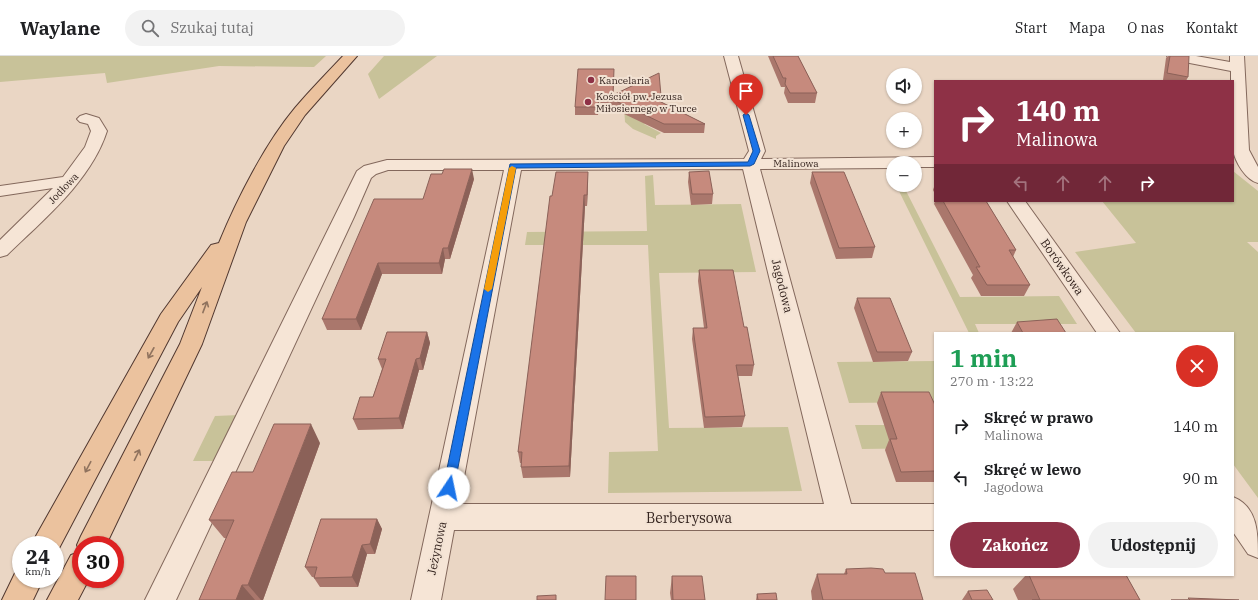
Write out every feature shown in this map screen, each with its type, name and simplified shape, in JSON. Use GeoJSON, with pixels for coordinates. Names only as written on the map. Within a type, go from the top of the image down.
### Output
{"type":"FeatureCollection","features":[{"type":"Feature","properties":{"kind":"main road"},"geometry":{"type":"LineString","coordinates":[[96,536],[191,344],[237,222],[276,146],[313,96],[350,56]]}},
{"type":"Feature","properties":{"kind":"main road"},"geometry":{"type":"LineString","coordinates":[[51,536],[170,319],[237,222]]}},
{"type":"Feature","properties":{"kind":"main road"},"geometry":{"type":"LineString","coordinates":[[62,600],[72,582]]}},
{"type":"Feature","properties":{"kind":"main road"},"geometry":{"type":"LineString","coordinates":[[17,600],[23,588]]}},
{"type":"Feature","properties":{"kind":"street"},"geometry":{"type":"LineString","coordinates":[[731,56],[757,151],[750,164]]}},
{"type":"Feature","properties":{"kind":"street"},"geometry":{"type":"LineString","coordinates":[[1174,56],[1238,62],[1241,150],[1240,163],[1258,178]]}},
{"type":"Feature","properties":{"kind":"street","name":"Jodłowa"},"geometry":{"type":"LineString","coordinates":[[0,251],[68,182],[90,156],[99,133],[98,126],[94,121],[85,119]]}},
{"type":"Feature","properties":{"kind":"street","name":"Malinowa"},"geometry":{"type":"LineString","coordinates":[[160,600],[345,217],[363,175],[370,170],[388,165],[512,166],[934,162]]}},
{"type":"Feature","properties":{"kind":"street","name":"Jagodowa"},"geometry":{"type":"LineString","coordinates":[[750,164],[841,518]]}},
{"type":"Feature","properties":{"kind":"street","name":"Jeżynowa"},"geometry":{"type":"LineString","coordinates":[[426,600],[512,166]]}},
{"type":"Feature","properties":{"kind":"street"},"geometry":{"type":"LineString","coordinates":[[0,191],[42,184],[68,182]]}},
{"type":"Feature","properties":{"kind":"street","name":"Borówkowa"},"geometry":{"type":"LineString","coordinates":[[1017,202],[1107,332]]}},
{"type":"Feature","properties":{"kind":"street"},"geometry":{"type":"LineString","coordinates":[[1234,512],[1258,545]]}},
{"type":"Feature","properties":{"kind":"street","name":"Berberysowa"},"geometry":{"type":"LineString","coordinates":[[443,517],[934,517]]}},
{"type":"Feature","properties":{"kind":"shaded area"},"geometry":{"type":"Polygon","coordinates":[[[0,56],[326,56],[314,67],[219,66],[107,83],[105,73],[0,82],[0,56]]]}},
{"type":"Feature","properties":{"kind":"shaded area"},"geometry":{"type":"Polygon","coordinates":[[[384,56],[437,56],[379,99],[368,74],[384,56]]]}},
{"type":"Feature","properties":{"kind":"shaded area"},"geometry":{"type":"Polygon","coordinates":[[[624,106],[646,122],[644,124],[661,133],[656,136],[656,139],[633,129],[625,122],[624,106]]]}},
{"type":"Feature","properties":{"kind":"shaded area"},"geometry":{"type":"Polygon","coordinates":[[[1234,172],[1258,191],[1258,242],[1247,242],[1258,252],[1258,498],[1234,465],[1234,332],[1135,332],[1075,252],[1136,243],[1103,202],[1234,202],[1234,172]]]}},
{"type":"Feature","properties":{"kind":"shaded area"},"geometry":{"type":"Polygon","coordinates":[[[653,175],[655,205],[741,204],[756,272],[659,273],[669,428],[788,427],[802,491],[608,493],[609,452],[658,451],[648,245],[525,245],[527,232],[647,231],[645,176],[653,175]]]}},
{"type":"Feature","properties":{"kind":"shaded area"},"geometry":{"type":"Polygon","coordinates":[[[899,192],[907,192],[960,297],[1059,296],[1077,324],[975,324],[979,332],[969,332],[899,192]]]}},
{"type":"Feature","properties":{"kind":"shaded area"},"geometry":{"type":"Polygon","coordinates":[[[934,361],[934,402],[849,403],[837,362],[934,361]]]}},
{"type":"Feature","properties":{"kind":"shaded area"},"geometry":{"type":"Polygon","coordinates":[[[239,415],[218,461],[193,461],[215,416],[239,415]]]}},
{"type":"Feature","properties":{"kind":"shaded area"},"geometry":{"type":"Polygon","coordinates":[[[855,425],[934,425],[934,448],[862,449],[855,425]]]}},
{"type":"Feature","properties":{"kind":"building"},"geometry":{"type":"Polygon","coordinates":[[[773,56],[798,56],[817,93],[790,93],[785,84],[786,78],[783,78],[773,56]]]}},
{"type":"Feature","properties":{"kind":"building"},"geometry":{"type":"Polygon","coordinates":[[[1170,56],[1189,56],[1188,77],[1167,73],[1170,56]]]}},
{"type":"Feature","properties":{"kind":"building"},"geometry":{"type":"Polygon","coordinates":[[[578,69],[614,69],[613,95],[659,73],[661,96],[649,96],[705,124],[664,124],[599,93],[598,107],[575,107],[578,69]]]}},
{"type":"Feature","properties":{"kind":"building"},"geometry":{"type":"Polygon","coordinates":[[[444,169],[472,169],[448,248],[443,248],[439,263],[378,263],[356,319],[322,319],[374,199],[423,199],[431,174],[442,174],[444,169]]]}},
{"type":"Feature","properties":{"kind":"building"},"geometry":{"type":"Polygon","coordinates":[[[709,171],[713,194],[692,194],[689,172],[709,171]]]}},
{"type":"Feature","properties":{"kind":"building"},"geometry":{"type":"Polygon","coordinates":[[[556,172],[588,172],[587,195],[584,195],[569,466],[521,467],[522,452],[518,452],[550,196],[552,196],[556,172]]]}},
{"type":"Feature","properties":{"kind":"building"},"geometry":{"type":"Polygon","coordinates":[[[812,172],[844,172],[875,247],[839,248],[812,172]]]}},
{"type":"Feature","properties":{"kind":"building"},"geometry":{"type":"Polygon","coordinates":[[[944,202],[987,202],[1016,250],[1009,250],[1030,285],[987,285],[976,267],[980,267],[944,202]]]}},
{"type":"Feature","properties":{"kind":"building"},"geometry":{"type":"Polygon","coordinates":[[[699,270],[733,270],[744,327],[747,327],[754,365],[736,365],[745,416],[705,417],[693,328],[707,328],[699,270]]]}},
{"type":"Feature","properties":{"kind":"building"},"geometry":{"type":"Polygon","coordinates":[[[857,298],[890,298],[912,352],[877,352],[857,298]]]}},
{"type":"Feature","properties":{"kind":"building"},"geometry":{"type":"Polygon","coordinates":[[[1057,319],[1065,332],[1022,332],[1017,322],[1057,319]]]}},
{"type":"Feature","properties":{"kind":"building"},"geometry":{"type":"Polygon","coordinates":[[[387,332],[427,332],[420,358],[416,359],[399,418],[353,419],[360,397],[373,397],[386,359],[378,359],[387,332]]]}},
{"type":"Feature","properties":{"kind":"building"},"geometry":{"type":"Polygon","coordinates":[[[881,392],[929,392],[934,403],[934,471],[901,472],[890,439],[897,439],[881,392]]]}},
{"type":"Feature","properties":{"kind":"building"},"geometry":{"type":"Polygon","coordinates":[[[274,424],[311,424],[248,585],[242,585],[236,600],[199,600],[234,520],[209,520],[232,472],[253,472],[274,424]]]}},
{"type":"Feature","properties":{"kind":"building"},"geometry":{"type":"Polygon","coordinates":[[[321,519],[377,519],[370,544],[362,545],[352,577],[314,578],[317,567],[305,567],[321,519]]]}},
{"type":"Feature","properties":{"kind":"building"},"geometry":{"type":"Polygon","coordinates":[[[846,569],[883,569],[885,573],[915,573],[923,600],[823,600],[817,574],[847,574],[846,569]]]}},
{"type":"Feature","properties":{"kind":"building"},"geometry":{"type":"Polygon","coordinates":[[[606,576],[636,576],[636,600],[605,600],[606,576]]]}},
{"type":"Feature","properties":{"kind":"building"},"geometry":{"type":"Polygon","coordinates":[[[672,576],[702,576],[705,600],[673,600],[672,576]]]}},
{"type":"Feature","properties":{"kind":"building"},"geometry":{"type":"Polygon","coordinates":[[[1029,576],[1127,576],[1140,600],[1040,600],[1029,576]]]}},
{"type":"Feature","properties":{"kind":"building"},"geometry":{"type":"Polygon","coordinates":[[[987,590],[993,600],[972,600],[968,591],[987,590]]]}},
{"type":"Feature","properties":{"kind":"building"},"geometry":{"type":"Polygon","coordinates":[[[776,593],[777,600],[758,600],[757,594],[776,593]]]}},
{"type":"Feature","properties":{"kind":"building"},"geometry":{"type":"Polygon","coordinates":[[[556,595],[556,600],[537,600],[537,596],[556,595]]]}},
{"type":"Feature","properties":{"kind":"building"},"geometry":{"type":"Polygon","coordinates":[[[1188,598],[1239,600],[1190,600],[1188,598]]]}},
{"type":"Feature","properties":{"kind":"slow traffic"},"geometry":{"type":"LineString","coordinates":[[488,289],[512,168]]}},
{"type":"Feature","properties":{"kind":"place","name":"Kancelaria"},"geometry":{"type":"Point","coordinates":[591,80]}},
{"type":"Feature","properties":{"kind":"place","name":"Kościół pw. Jezusa Miłosiernego w Turce"},"geometry":{"type":"Point","coordinates":[588,102]}},
{"type":"Feature","properties":{"kind":"route"},"geometry":{"type":"LineString","coordinates":[[449,488],[512,166],[583,164],[750,164],[757,151],[746,115]]}}]}
